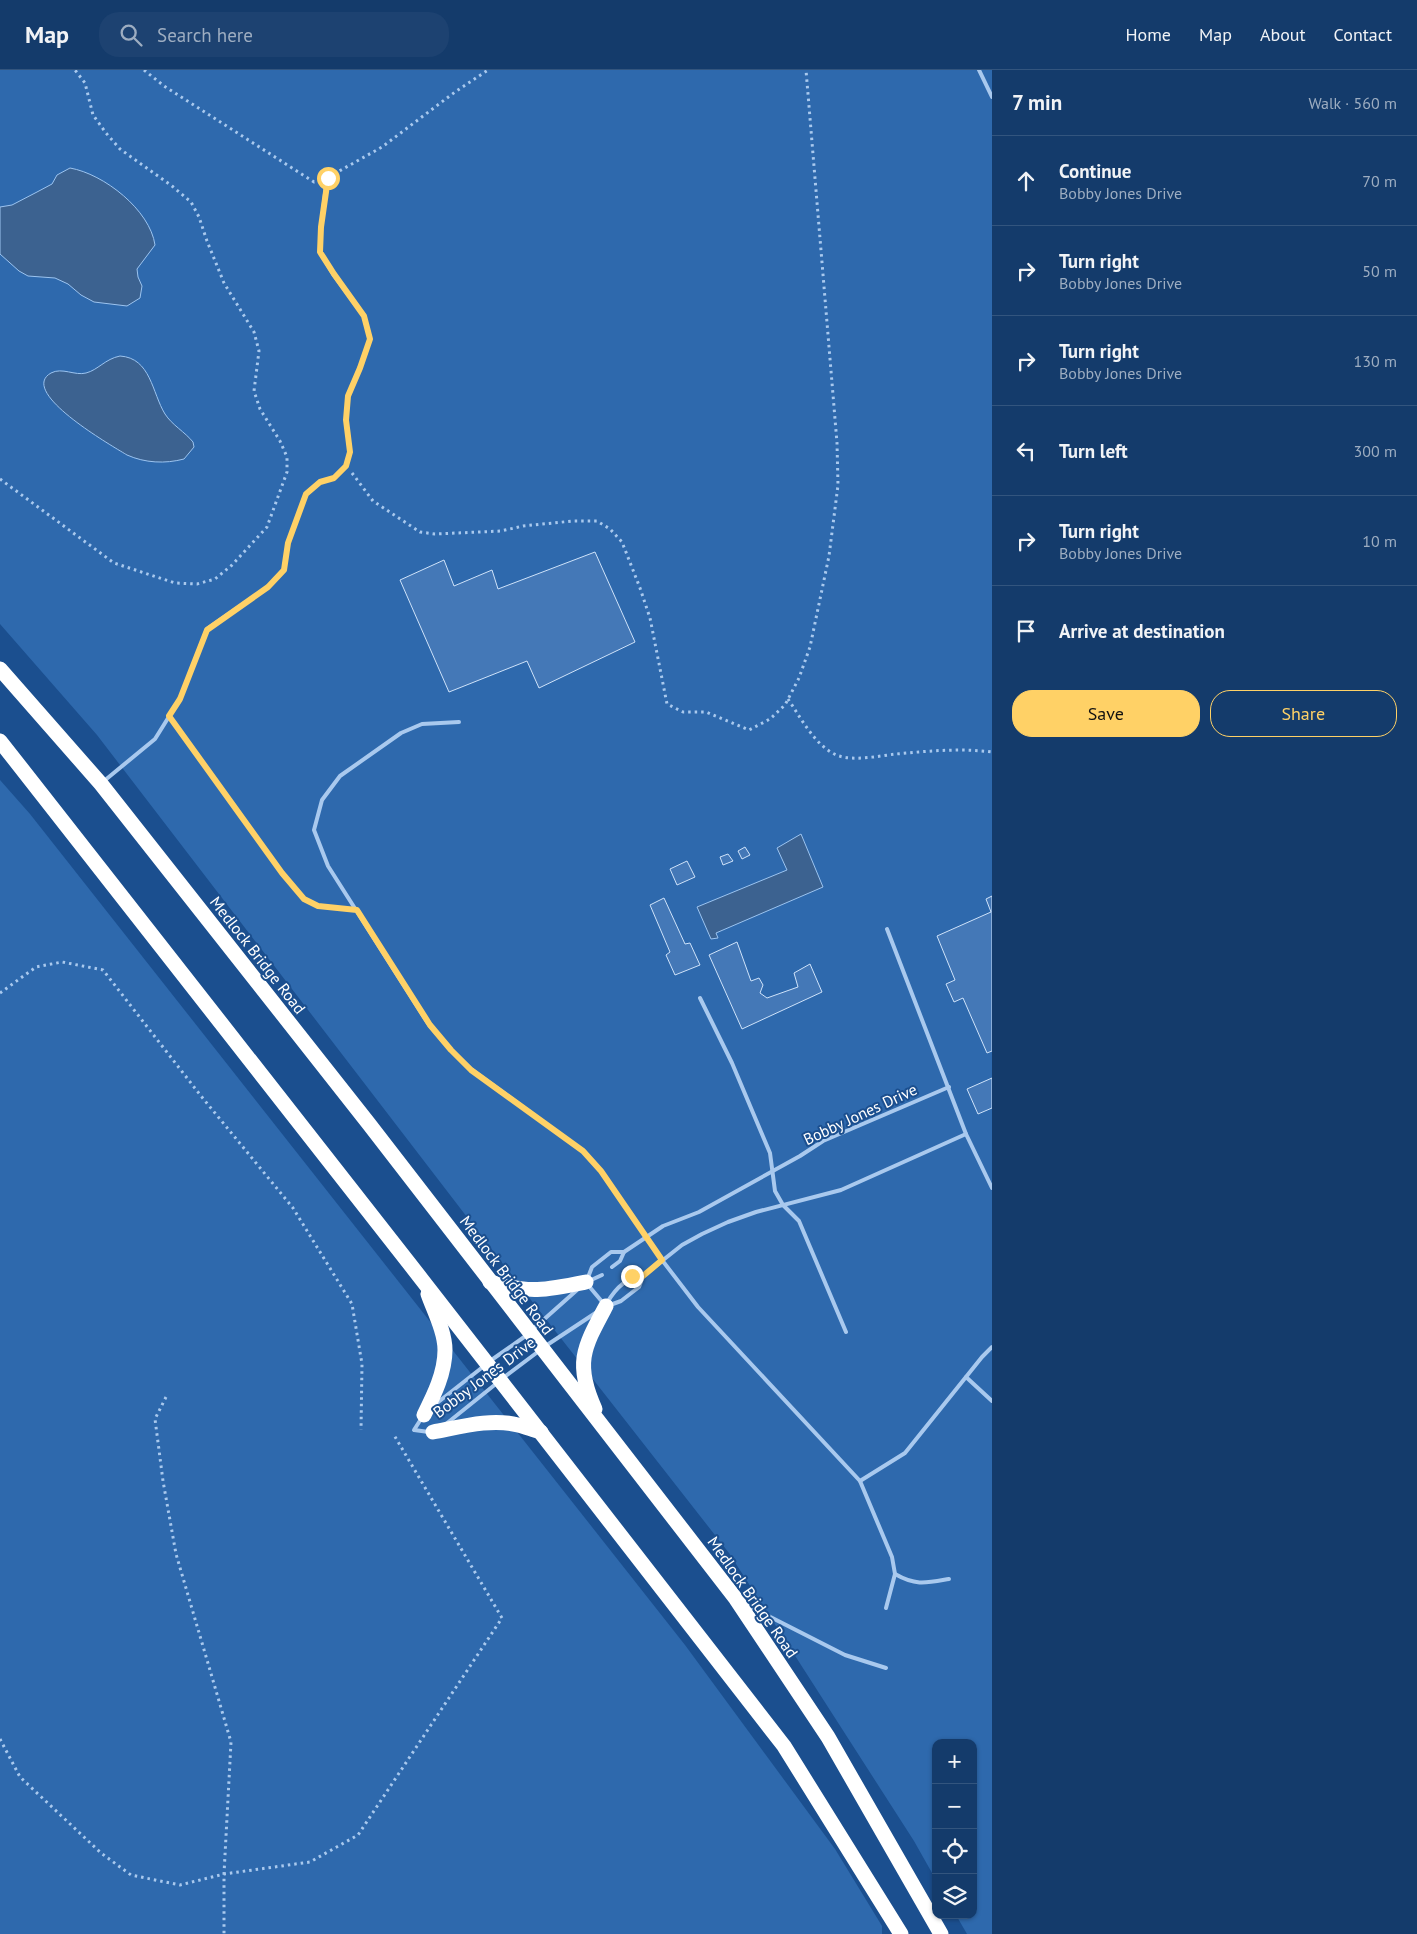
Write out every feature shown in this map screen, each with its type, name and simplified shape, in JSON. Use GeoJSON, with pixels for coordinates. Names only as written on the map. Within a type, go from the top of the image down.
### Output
{"type":"FeatureCollection","features":[{"type":"Feature","properties":{"kind":"highway","name":"Medlock Bridge Road"},"geometry":{"type":"LineString","coordinates":[[0,669],[101,784],[369,1124],[736,1599],[828,1737],[941,1934]]}},
{"type":"Feature","properties":{"kind":"highway"},"geometry":{"type":"LineString","coordinates":[[0,741],[541,1432],[784,1746],[901,1934]]}},
{"type":"Feature","properties":{"kind":"highway"},"geometry":{"type":"LineString","coordinates":[[423,1281],[446,1349],[442,1371],[434,1395],[424,1415]]}},
{"type":"Feature","properties":{"kind":"highway"},"geometry":{"type":"LineString","coordinates":[[490,1282],[507,1288],[537,1290],[586,1282]]}},
{"type":"Feature","properties":{"kind":"highway"},"geometry":{"type":"LineString","coordinates":[[603,1427],[590,1399],[583,1360],[589,1338],[606,1306]]}},
{"type":"Feature","properties":{"kind":"highway"},"geometry":{"type":"LineString","coordinates":[[432,1432],[489,1423],[501,1423],[517,1425],[541,1432]]}},
{"type":"Feature","properties":{"kind":"lane"},"geometry":{"type":"LineString","coordinates":[[979,70],[992,97]]}},
{"type":"Feature","properties":{"kind":"lane"},"geometry":{"type":"LineString","coordinates":[[101,784],[155,739],[180,699],[207,630],[268,587],[284,570],[288,543],[306,494],[320,482],[334,478],[346,466],[350,452],[346,420],[348,396],[370,339],[364,316],[320,252],[321,227],[328,178]]}},
{"type":"Feature","properties":{"kind":"lane"},"geometry":{"type":"LineString","coordinates":[[169,716],[282,873],[304,899],[324,907],[357,910]]}},
{"type":"Feature","properties":{"kind":"lane"},"geometry":{"type":"LineString","coordinates":[[459,722],[422,724],[400,733],[340,776],[322,800],[314,830],[328,866],[430,1025],[451,1050],[471,1070],[583,1151],[601,1171],[662,1260],[698,1307],[860,1481],[892,1557],[895,1574],[886,1608]]}},
{"type":"Feature","properties":{"kind":"lane"},"geometry":{"type":"LineString","coordinates":[[887,929],[966,1134],[992,1188]]}},
{"type":"Feature","properties":{"kind":"lane"},"geometry":{"type":"LineString","coordinates":[[700,998],[732,1063],[770,1153],[775,1191],[782,1205],[799,1221],[846,1332]]}},
{"type":"Feature","properties":{"kind":"lane","name":"Bobby Jones Drive"},"geometry":{"type":"LineString","coordinates":[[612,1267],[620,1262],[624,1252],[645,1236],[663,1226],[699,1212],[823,1141],[949,1087]]}},
{"type":"Feature","properties":{"kind":"lane","name":"Bobby Jones Drive"},"geometry":{"type":"LineString","coordinates":[[602,1275],[586,1282],[529,1333],[442,1398],[424,1415],[414,1430],[432,1432],[447,1423],[541,1349],[606,1306],[621,1301],[630,1295],[639,1287],[643,1276],[662,1260],[702,1234],[728,1222],[782,1205],[841,1190],[966,1134]]}},
{"type":"Feature","properties":{"kind":"lane","name":"Bobby Jones Drive"},"geometry":{"type":"LineString","coordinates":[[586,1282],[592,1267],[611,1252],[624,1252]]}},
{"type":"Feature","properties":{"kind":"lane","name":"Bobby Jones Drive"},"geometry":{"type":"LineString","coordinates":[[606,1306],[614,1290],[632,1276],[643,1276]]}},
{"type":"Feature","properties":{"kind":"lane"},"geometry":{"type":"LineString","coordinates":[[586,1282],[606,1306]]}},
{"type":"Feature","properties":{"kind":"lane"},"geometry":{"type":"LineString","coordinates":[[860,1481],[905,1453],[992,1347]]}},
{"type":"Feature","properties":{"kind":"lane"},"geometry":{"type":"LineString","coordinates":[[966,1377],[992,1401]]}},
{"type":"Feature","properties":{"kind":"lane"},"geometry":{"type":"LineString","coordinates":[[895,1574],[920,1584],[949,1579]]}},
{"type":"Feature","properties":{"kind":"lane"},"geometry":{"type":"LineString","coordinates":[[736,1599],[844,1655],[886,1668]]}},
{"type":"Feature","properties":{"kind":"path"},"geometry":{"type":"LineString","coordinates":[[0,479],[114,563],[175,583],[196,584],[215,579],[232,565],[266,528],[287,472],[288,457],[260,409],[254,391],[259,351],[254,332],[224,283],[199,217],[191,202],[120,149],[106,133],[92,115],[86,84],[75,70]]}},
{"type":"Feature","properties":{"kind":"path"},"geometry":{"type":"LineString","coordinates":[[144,70],[164,86],[314,182],[328,178],[382,147],[455,92],[488,70]]}},
{"type":"Feature","properties":{"kind":"path"},"geometry":{"type":"LineString","coordinates":[[346,466],[373,501],[420,532],[435,534],[501,531],[523,526],[597,521],[610,529],[622,542],[640,588],[650,618],[667,704],[683,712],[706,712],[749,730],[770,719],[785,705],[800,678],[810,647],[829,556],[838,486],[837,443],[806,70]]}},
{"type":"Feature","properties":{"kind":"path"},"geometry":{"type":"LineString","coordinates":[[788,699],[821,744],[838,756],[857,758],[947,751],[974,750],[992,752]]}},
{"type":"Feature","properties":{"kind":"path"},"geometry":{"type":"LineString","coordinates":[[0,993],[36,967],[62,962],[103,970],[201,1096],[293,1208],[352,1304],[362,1364],[361,1430]]}},
{"type":"Feature","properties":{"kind":"path"},"geometry":{"type":"LineString","coordinates":[[166,1397],[155,1419],[163,1481],[176,1554],[231,1742],[224,1874],[224,1934]]}},
{"type":"Feature","properties":{"kind":"path"},"geometry":{"type":"LineString","coordinates":[[0,1739],[20,1777],[101,1853],[131,1875],[180,1886],[224,1874],[310,1862],[358,1835],[502,1618],[394,1435]]}},
{"type":"Feature","properties":{"kind":"shaded area"},"geometry":{"type":"Polygon","coordinates":[[[0,70],[992,70],[992,1934],[967,1934],[958,1919],[977,1919],[977,1739],[932,1739],[932,1873],[914,1841],[729,1553],[513,1277],[97,735],[0,624],[0,70]]]}},
{"type":"Feature","properties":{"kind":"shaded area"},"geometry":{"type":"Polygon","coordinates":[[[70,168],[97,178],[111,186],[135,207],[151,232],[155,245],[137,269],[142,286],[140,298],[127,306],[94,302],[81,295],[68,284],[55,278],[28,276],[19,271],[0,254],[0,207],[12,205],[52,184],[57,175],[70,168]]]}},
{"type":"Feature","properties":{"kind":"shaded area"},"geometry":{"type":"Polygon","coordinates":[[[120,356],[130,358],[144,370],[165,414],[193,442],[194,447],[184,459],[170,462],[155,462],[127,455],[71,418],[47,393],[44,382],[51,373],[60,371],[82,374],[120,356]]]}},
{"type":"Feature","properties":{"kind":"shaded area"},"geometry":{"type":"Polygon","coordinates":[[[0,780],[30,814],[685,1645],[835,1849],[882,1926],[882,1934],[0,1934],[0,780]]]}},
{"type":"Feature","properties":{"kind":"shaded area"},"geometry":{"type":"Polygon","coordinates":[[[801,834],[823,887],[716,933],[718,938],[711,939],[697,907],[787,870],[777,848],[801,834]]]}},
{"type":"Feature","properties":{"kind":"building"},"geometry":{"type":"Polygon","coordinates":[[[595,552],[635,642],[539,688],[527,661],[449,692],[400,580],[444,560],[454,586],[492,570],[498,589],[595,552]]]}},
{"type":"Feature","properties":{"kind":"building"},"geometry":{"type":"Polygon","coordinates":[[[745,847],[750,855],[742,859],[738,851],[745,847]]]}},
{"type":"Feature","properties":{"kind":"building"},"geometry":{"type":"Polygon","coordinates":[[[728,854],[733,861],[723,865],[720,857],[728,854]]]}},
{"type":"Feature","properties":{"kind":"building"},"geometry":{"type":"Polygon","coordinates":[[[687,861],[695,877],[677,885],[670,869],[687,861]]]}},
{"type":"Feature","properties":{"kind":"building"},"geometry":{"type":"Polygon","coordinates":[[[992,896],[992,1051],[987,1053],[963,998],[954,1002],[946,984],[955,980],[937,936],[991,912],[986,899],[992,896]]]}},
{"type":"Feature","properties":{"kind":"building"},"geometry":{"type":"Polygon","coordinates":[[[664,898],[685,944],[690,943],[700,965],[675,975],[666,955],[670,952],[650,905],[664,898]]]}},
{"type":"Feature","properties":{"kind":"building"},"geometry":{"type":"Polygon","coordinates":[[[737,942],[751,981],[759,978],[763,985],[760,993],[767,998],[798,987],[794,973],[810,964],[822,992],[742,1029],[709,955],[737,942]]]}},
{"type":"Feature","properties":{"kind":"building"},"geometry":{"type":"Polygon","coordinates":[[[992,1078],[992,1108],[978,1114],[967,1089],[992,1078]]]}},
{"type":"Feature","properties":{"kind":"route"},"geometry":{"type":"LineString","coordinates":[[328,178],[321,227],[320,252],[364,316],[370,339],[348,396],[346,420],[350,452],[346,466],[334,478],[320,482],[306,494],[288,543],[284,570],[268,587],[207,630],[180,699],[169,716],[282,873],[304,899],[318,906],[357,910],[430,1025],[451,1050],[471,1070],[583,1151],[601,1171],[662,1260],[643,1276],[632,1276]]}}]}
